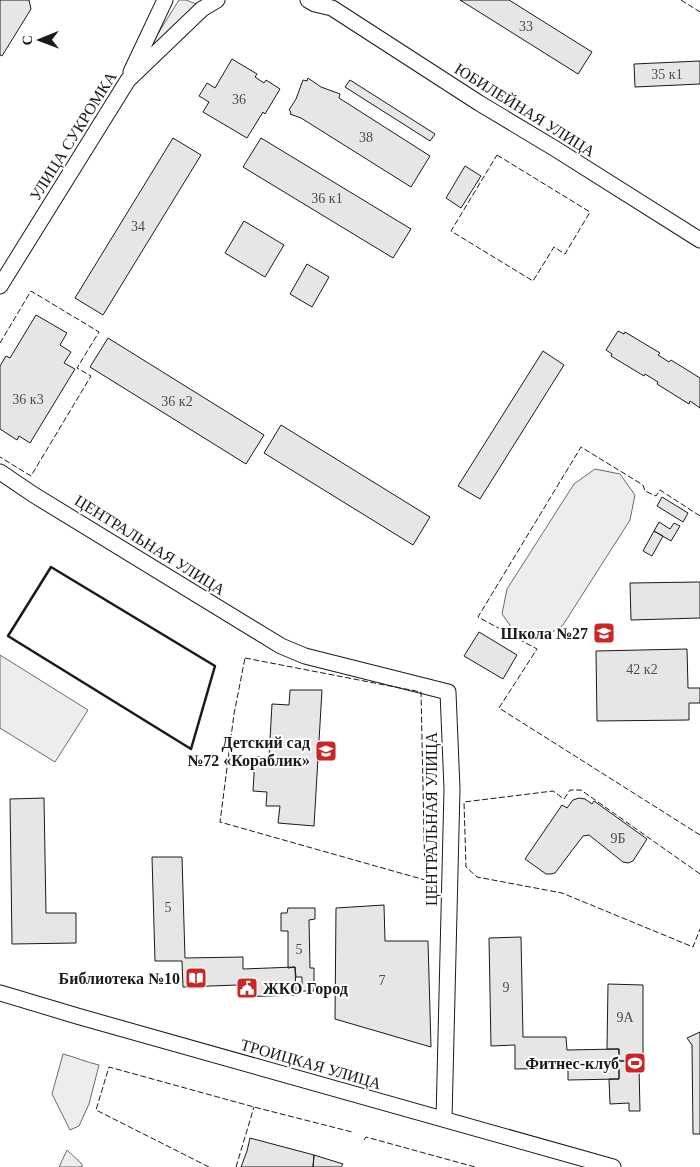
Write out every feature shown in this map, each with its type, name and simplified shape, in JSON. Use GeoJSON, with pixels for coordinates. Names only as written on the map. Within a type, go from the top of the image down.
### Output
{"type":"FeatureCollection","features":[{"type":"Feature","properties":{"kind":"street"},"geometry":{"type":"LineString","coordinates":[[128,80],[165,0]]}},
{"type":"Feature","properties":{"kind":"street","name":"УЛИЦА СУКРОМКА"},"geometry":{"type":"LineString","coordinates":[[0,286],[128,80],[202,9],[217,0]]}},
{"type":"Feature","properties":{"kind":"street","name":"ЮБИЛЕЙНАЯ УЛИЦА"},"geometry":{"type":"LineString","coordinates":[[308,0],[315,4],[330,4],[479,103],[700,240]]}},
{"type":"Feature","properties":{"kind":"street","name":"ЦЕНТРАЛЬНАЯ УЛИЦА"},"geometry":{"type":"LineString","coordinates":[[0,472],[34,495],[281,646],[305,656],[448,692],[452,789],[444,1119]]}},
{"type":"Feature","properties":{"kind":"street","name":"ТРОИЦКАЯ УЛИЦА"},"geometry":{"type":"LineString","coordinates":[[0,993],[613,1167]]}},
{"type":"Feature","properties":{"kind":"shaded area"},"geometry":{"type":"Polygon","coordinates":[[[179,0],[186,0],[196,4],[148,54],[146,53],[179,0]]]}},
{"type":"Feature","properties":{"kind":"shaded area"},"geometry":{"type":"Polygon","coordinates":[[[595,469],[620,474],[635,495],[630,520],[563,625],[542,639],[517,635],[502,614],[507,589],[574,484],[595,469]]]}},
{"type":"Feature","properties":{"kind":"shaded area"},"geometry":{"type":"Polygon","coordinates":[[[0,655],[88,710],[55,762],[0,728],[0,655]]]}},
{"type":"Feature","properties":{"kind":"shaded area"},"geometry":{"type":"Polygon","coordinates":[[[63,1054],[99,1065],[89,1104],[79,1126],[70,1130],[52,1094],[63,1054]]]}},
{"type":"Feature","properties":{"kind":"shaded area"},"geometry":{"type":"Polygon","coordinates":[[[67,1150],[82,1164],[82,1167],[59,1167],[67,1150]]]}},
{"type":"Feature","properties":{"kind":"building"},"geometry":{"type":"Polygon","coordinates":[[[0,0],[29,0],[31,9],[2,56],[0,55],[0,0]]]}},
{"type":"Feature","properties":{"kind":"building"},"geometry":{"type":"Polygon","coordinates":[[[460,0],[509,0],[592,52],[578,74],[460,0]]]}},
{"type":"Feature","properties":{"kind":"building"},"geometry":{"type":"Polygon","coordinates":[[[232,59],[257,74],[255,77],[264,83],[266,80],[280,89],[265,114],[263,112],[247,138],[203,112],[209,102],[199,96],[207,83],[215,88],[232,59]]]}},
{"type":"Feature","properties":{"kind":"building"},"geometry":{"type":"Polygon","coordinates":[[[700,61],[700,84],[635,87],[634,64],[700,61]]]}},
{"type":"Feature","properties":{"kind":"building"},"geometry":{"type":"Polygon","coordinates":[[[308,78],[321,87],[340,94],[339,98],[430,156],[411,187],[301,118],[290,114],[289,110],[296,99],[303,80],[307,81],[308,78]]]}},
{"type":"Feature","properties":{"kind":"building"},"geometry":{"type":"Polygon","coordinates":[[[350,80],[435,134],[430,141],[345,87],[350,80]]]}},
{"type":"Feature","properties":{"kind":"building"},"geometry":{"type":"Polygon","coordinates":[[[173,138],[201,155],[103,315],[75,298],[173,138]]]}},
{"type":"Feature","properties":{"kind":"building"},"geometry":{"type":"Polygon","coordinates":[[[261,138],[411,229],[393,258],[243,167],[261,138]]]}},
{"type":"Feature","properties":{"kind":"building"},"geometry":{"type":"Polygon","coordinates":[[[465,166],[481,176],[461,208],[446,198],[465,166]]]}},
{"type":"Feature","properties":{"kind":"building"},"geometry":{"type":"Polygon","coordinates":[[[244,221],[284,245],[265,277],[225,253],[244,221]]]}},
{"type":"Feature","properties":{"kind":"building"},"geometry":{"type":"Polygon","coordinates":[[[307,264],[329,277],[312,307],[290,294],[307,264]]]}},
{"type":"Feature","properties":{"kind":"building"},"geometry":{"type":"Polygon","coordinates":[[[36,315],[67,333],[60,345],[71,352],[64,363],[75,369],[30,443],[19,436],[17,440],[0,429],[0,366],[6,356],[10,358],[36,315]]]}},
{"type":"Feature","properties":{"kind":"building"},"geometry":{"type":"Polygon","coordinates":[[[618,331],[624,334],[625,332],[660,353],[658,355],[669,362],[671,360],[700,378],[700,408],[690,401],[689,404],[657,384],[658,382],[645,374],[644,376],[611,356],[612,354],[606,350],[618,331]]]}},
{"type":"Feature","properties":{"kind":"building"},"geometry":{"type":"Polygon","coordinates":[[[108,338],[264,435],[246,464],[90,367],[108,338]]]}},
{"type":"Feature","properties":{"kind":"building"},"geometry":{"type":"Polygon","coordinates":[[[543,351],[564,365],[480,499],[458,486],[543,351]]]}},
{"type":"Feature","properties":{"kind":"building"},"geometry":{"type":"Polygon","coordinates":[[[281,425],[430,517],[413,545],[264,453],[281,425]]]}},
{"type":"Feature","properties":{"kind":"building"},"geometry":{"type":"Polygon","coordinates":[[[662,497],[688,513],[683,522],[657,506],[662,497]]]}},
{"type":"Feature","properties":{"kind":"building"},"geometry":{"type":"Polygon","coordinates":[[[659,522],[670,529],[674,523],[680,526],[671,541],[654,531],[659,522]]]}},
{"type":"Feature","properties":{"kind":"building"},"geometry":{"type":"Polygon","coordinates":[[[654,531],[663,536],[652,556],[643,551],[654,531]]]}},
{"type":"Feature","properties":{"kind":"building"},"geometry":{"type":"Polygon","coordinates":[[[700,582],[700,618],[631,620],[630,583],[700,582]]]}},
{"type":"Feature","properties":{"kind":"building"},"geometry":{"type":"Polygon","coordinates":[[[479,632],[517,655],[503,679],[464,656],[479,632]]]}},
{"type":"Feature","properties":{"kind":"building"},"geometry":{"type":"Polygon","coordinates":[[[687,649],[688,688],[700,688],[700,703],[689,703],[689,720],[597,721],[596,651],[687,649]]]}},
{"type":"Feature","properties":{"kind":"building"},"geometry":{"type":"Polygon","coordinates":[[[290,690],[322,690],[314,826],[278,823],[280,806],[266,806],[267,792],[253,791],[255,757],[269,757],[272,704],[289,705],[290,690]]]}},
{"type":"Feature","properties":{"kind":"building"},"geometry":{"type":"Polygon","coordinates":[[[44,798],[46,913],[76,913],[76,943],[12,944],[10,799],[44,798]]]}},
{"type":"Feature","properties":{"kind":"building"},"geometry":{"type":"Polygon","coordinates":[[[585,799],[592,804],[594,801],[647,839],[633,861],[623,862],[589,835],[583,836],[555,873],[546,874],[525,859],[562,805],[567,808],[573,800],[585,799]]]}},
{"type":"Feature","properties":{"kind":"building"},"geometry":{"type":"Polygon","coordinates":[[[152,857],[182,857],[185,958],[243,957],[243,969],[295,967],[296,995],[238,997],[238,985],[183,987],[182,961],[155,961],[152,857]]]}},
{"type":"Feature","properties":{"kind":"building"},"geometry":{"type":"Polygon","coordinates":[[[384,905],[385,941],[428,941],[431,1047],[335,1019],[336,908],[384,905]]]}},
{"type":"Feature","properties":{"kind":"building"},"geometry":{"type":"Polygon","coordinates":[[[288,908],[315,908],[315,919],[309,920],[310,968],[314,968],[314,991],[302,991],[302,977],[296,977],[295,967],[288,968],[288,931],[281,931],[281,913],[287,913],[288,908]]]}},
{"type":"Feature","properties":{"kind":"building"},"geometry":{"type":"Polygon","coordinates":[[[521,937],[523,1037],[566,1037],[567,1050],[619,1049],[619,1079],[568,1080],[568,1068],[515,1069],[515,1045],[491,1046],[489,938],[521,937]]]}},
{"type":"Feature","properties":{"kind":"building"},"geometry":{"type":"Polygon","coordinates":[[[608,984],[643,985],[643,1068],[628,1068],[628,1061],[619,1061],[619,1049],[607,1049],[608,984]]]}},
{"type":"Feature","properties":{"kind":"building"},"geometry":{"type":"Polygon","coordinates":[[[700,1032],[700,1134],[693,1134],[692,1045],[687,1038],[700,1032]]]}},
{"type":"Feature","properties":{"kind":"building"},"geometry":{"type":"Polygon","coordinates":[[[619,1061],[628,1061],[628,1068],[639,1067],[640,1111],[629,1111],[629,1103],[610,1104],[609,1079],[619,1079],[619,1061]]]}},
{"type":"Feature","properties":{"kind":"building"},"geometry":{"type":"Polygon","coordinates":[[[250,1138],[314,1155],[313,1167],[241,1167],[250,1138]]]}},
{"type":"Feature","properties":{"kind":"building"},"geometry":{"type":"Polygon","coordinates":[[[314,1155],[343,1164],[341,1167],[313,1167],[314,1155]]]}},
{"type":"Feature","properties":{"kind":"fence"},"geometry":{"type":"LineString","coordinates":[[681,0],[700,12]]}},
{"type":"Feature","properties":{"kind":"fence"},"geometry":{"type":"LineString","coordinates":[[497,155],[590,212],[565,254],[554,247],[533,281],[451,231],[497,155]]}},
{"type":"Feature","properties":{"kind":"fence"},"geometry":{"type":"LineString","coordinates":[[0,343],[31,291],[99,332],[77,368],[91,376],[31,476],[0,457]]}},
{"type":"Feature","properties":{"kind":"fence"},"geometry":{"type":"LineString","coordinates":[[700,516],[660,490],[656,496],[645,491],[643,485],[581,447],[478,617],[537,649],[499,708],[700,835]]}},
{"type":"Feature","properties":{"kind":"fence"},"geometry":{"type":"LineString","coordinates":[[245,658],[421,692],[425,880],[220,822],[234,714],[245,658]]}},
{"type":"Feature","properties":{"kind":"fence"},"geometry":{"type":"LineString","coordinates":[[700,874],[581,790],[570,790],[564,799],[553,791],[464,802],[466,867],[477,877],[562,893],[693,947],[700,929]]}},
{"type":"Feature","properties":{"kind":"fence"},"geometry":{"type":"LineString","coordinates":[[209,1167],[96,1110],[109,1067],[352,1132]]}},
{"type":"Feature","properties":{"kind":"fence"},"geometry":{"type":"LineString","coordinates":[[236,1167],[254,1107]]}},
{"type":"Feature","properties":{"kind":"fence"},"geometry":{"type":"LineString","coordinates":[[364,1140],[366,1137],[475,1167]]}},
{"type":"Feature","properties":{"kind":"wall"},"geometry":{"type":"LineString","coordinates":[[51,567],[215,666],[191,749],[8,636],[51,567]]}},
{"type":"Feature","properties":{"kind":"place","name":"Школа №27"},"geometry":{"type":"Point","coordinates":[604,633]}},
{"type":"Feature","properties":{"kind":"place","name":"Детский сад №72 «Кораблик»"},"geometry":{"type":"Point","coordinates":[326,751]}},
{"type":"Feature","properties":{"kind":"place","name":"Библиотека №10"},"geometry":{"type":"Point","coordinates":[196,978]}},
{"type":"Feature","properties":{"kind":"place","name":"ЖКО Город"},"geometry":{"type":"Point","coordinates":[247,988]}},
{"type":"Feature","properties":{"kind":"place","name":"Фитнес-клуб"},"geometry":{"type":"Point","coordinates":[635,1063]}}]}
